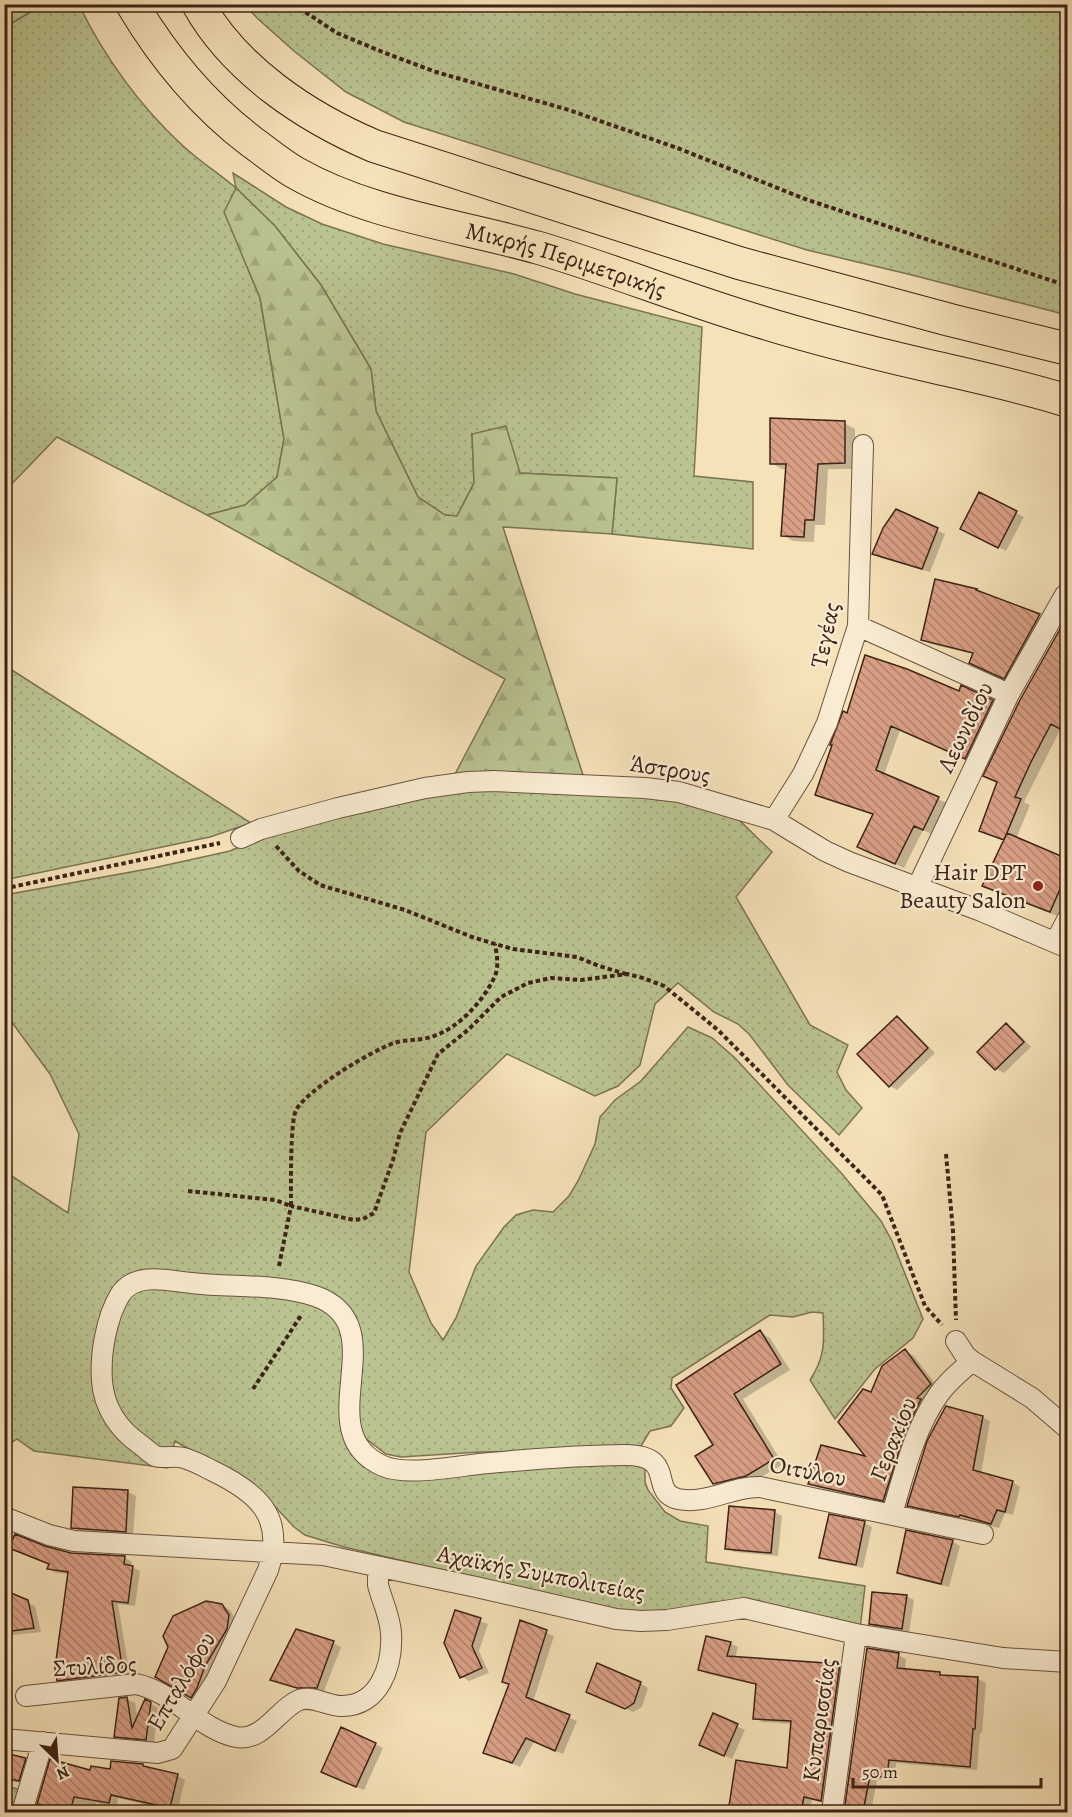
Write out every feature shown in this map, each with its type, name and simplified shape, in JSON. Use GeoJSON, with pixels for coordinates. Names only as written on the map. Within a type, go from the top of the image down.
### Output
{"type":"FeatureCollection","features":[{"type":"Feature","properties":{"kind":"main road","name":"Μικρής Περιμετρικής"},"geometry":{"type":"LineString","coordinates":[[132,4],[174,67],[220,116],[285,167],[332,190],[401,214],[521,243],[616,272],[758,321],[1068,401]]}},
{"type":"Feature","properties":{"kind":"main road","name":"Μικρής Περιμετρικής"},"geometry":{"type":"LineString","coordinates":[[198,4],[211,24],[242,60],[282,94],[327,124],[374,146],[739,263],[1068,349]]}},
{"type":"Feature","properties":{"kind":"street","name":"Τεγέας"},"geometry":{"type":"LineString","coordinates":[[774,820],[803,774],[827,723],[858,626],[863,445]]}},
{"type":"Feature","properties":{"kind":"street","name":"Λεωνιδίου"},"geometry":{"type":"LineString","coordinates":[[918,886],[1009,694],[1065,595]]}},
{"type":"Feature","properties":{"kind":"street"},"geometry":{"type":"LineString","coordinates":[[858,626],[1009,694]]}},
{"type":"Feature","properties":{"kind":"street","name":"Άστρους"},"geometry":{"type":"LineString","coordinates":[[241,838],[261,829],[338,808],[425,788],[468,782],[494,781],[656,789],[700,798],[774,820],[825,851],[849,862],[918,886],[1062,945]]}},
{"type":"Feature","properties":{"kind":"street"},"geometry":{"type":"LineString","coordinates":[[1062,945],[1068,918]]}},
{"type":"Feature","properties":{"kind":"street"},"geometry":{"type":"LineString","coordinates":[[274,1553],[270,1521],[252,1494],[228,1478],[183,1457],[156,1456],[135,1441],[113,1417],[103,1390],[104,1346],[112,1310],[122,1292],[133,1283],[154,1279],[219,1287],[274,1288],[314,1296]]}},
{"type":"Feature","properties":{"kind":"street","name":"Οιτύλου"},"geometry":{"type":"LineString","coordinates":[[314,1296],[339,1310],[351,1330],[354,1357],[348,1404],[350,1426],[362,1449],[382,1466],[394,1470],[410,1470],[516,1460],[645,1456],[656,1464],[666,1491],[677,1498],[701,1499],[745,1488],[760,1487],[983,1534]]}},
{"type":"Feature","properties":{"kind":"street"},"geometry":{"type":"LineString","coordinates":[[956,1341],[972,1361],[1032,1398],[1068,1428]]}},
{"type":"Feature","properties":{"kind":"street","name":"Γερακίου"},"geometry":{"type":"LineString","coordinates":[[892,1514],[915,1442],[928,1411],[940,1392],[972,1361]]}},
{"type":"Feature","properties":{"kind":"street","name":"Αχαϊκής Συμπολιτείας"},"geometry":{"type":"LineString","coordinates":[[4,1517],[49,1535],[74,1540],[323,1555],[615,1619],[654,1622],[744,1608],[856,1634],[1003,1658],[1068,1662]]}},
{"type":"Feature","properties":{"kind":"street","name":"Επταλόφου"},"geometry":{"type":"LineString","coordinates":[[4,1739],[151,1753],[166,1752],[172,1749],[216,1681],[274,1553]]}},
{"type":"Feature","properties":{"kind":"street","name":"Στυλίδος"},"geometry":{"type":"LineString","coordinates":[[26,1696],[136,1684],[174,1700],[195,1716],[226,1733],[243,1737],[264,1729],[288,1707],[301,1699],[313,1699],[327,1704],[347,1706],[363,1702],[380,1686],[391,1646],[390,1624],[378,1585],[381,1567]]}},
{"type":"Feature","properties":{"kind":"street","name":"Κυπαρισσίας"},"geometry":{"type":"LineString","coordinates":[[832,1812],[856,1634]]}},
{"type":"Feature","properties":{"kind":"street"},"geometry":{"type":"LineString","coordinates":[[22,1812],[43,1742]]}},
{"type":"Feature","properties":{"kind":"path"},"geometry":{"type":"LineString","coordinates":[[293,4],[337,33],[436,72],[569,110],[680,149],[805,199],[1068,286]]}},
{"type":"Feature","properties":{"kind":"path"},"geometry":{"type":"LineString","coordinates":[[261,829],[299,871],[312,881],[405,910],[495,944],[513,949],[577,957],[664,986],[718,1030],[882,1195],[925,1306],[956,1341]]}},
{"type":"Feature","properties":{"kind":"path"},"geometry":{"type":"LineString","coordinates":[[4,887],[241,838]]}},
{"type":"Feature","properties":{"kind":"path"},"geometry":{"type":"LineString","coordinates":[[274,1288],[291,1206],[296,1111],[343,1069],[372,1052],[396,1042],[435,1036],[465,1016],[480,999],[495,975],[498,960],[495,944]]}},
{"type":"Feature","properties":{"kind":"path"},"geometry":{"type":"LineString","coordinates":[[189,1191],[274,1200],[354,1220],[372,1215],[379,1203],[400,1133],[438,1054],[468,1030],[501,997],[528,983],[551,978],[581,980],[627,974]]}},
{"type":"Feature","properties":{"kind":"path"},"geometry":{"type":"LineString","coordinates":[[946,1154],[953,1231],[956,1341]]}},
{"type":"Feature","properties":{"kind":"path"},"geometry":{"type":"LineString","coordinates":[[253,1389],[314,1296]]}},
{"type":"Feature","properties":{"kind":"green space"},"geometry":{"type":"Polygon","coordinates":[[[5,4],[42,4],[42,5],[5,27],[5,4]]]}},
{"type":"Feature","properties":{"kind":"green space"},"geometry":{"type":"Polygon","coordinates":[[[42,5],[79,5],[111,61],[137,97],[188,151],[236,188],[233,173],[286,207],[322,224],[383,244],[514,274],[575,294],[702,327],[694,476],[753,482],[753,549],[612,534],[617,478],[520,473],[472,434],[474,483],[457,516],[445,515],[418,497],[376,411],[371,369],[321,285],[275,226],[237,189],[244,259],[260,298],[284,439],[277,477],[245,505],[207,515],[57,437],[5,491],[5,27],[42,5]]]}},
{"type":"Feature","properties":{"kind":"green space"},"geometry":{"type":"Polygon","coordinates":[[[245,5],[1067,5],[1067,315],[807,250],[404,122],[346,92],[294,51],[245,5]]]}},
{"type":"Feature","properties":{"kind":"green space"},"geometry":{"type":"Polygon","coordinates":[[[236,188],[275,226],[321,285],[371,369],[376,411],[418,497],[445,515],[457,516],[474,483],[472,434],[506,426],[520,473],[617,478],[612,534],[503,527],[584,778],[454,776],[505,679],[207,515],[245,505],[277,477],[284,439],[260,298],[224,212],[236,188]]]}},
{"type":"Feature","properties":{"kind":"green space"},"geometry":{"type":"Polygon","coordinates":[[[4,665],[251,823],[210,837],[9,879],[5,877],[4,665]]]}},
{"type":"Feature","properties":{"kind":"green space"},"geometry":{"type":"Polygon","coordinates":[[[466,788],[653,795],[706,807],[739,820],[772,852],[736,897],[810,1025],[848,1045],[837,1072],[846,1090],[862,1108],[839,1135],[788,1085],[749,1034],[738,1024],[714,1012],[678,983],[655,1004],[640,1065],[618,1086],[595,1096],[507,1054],[426,1132],[409,1272],[431,1323],[443,1340],[456,1318],[476,1266],[504,1227],[516,1215],[533,1210],[553,1212],[569,1196],[595,1144],[600,1117],[615,1100],[641,1081],[688,1027],[712,1038],[735,1058],[843,1175],[881,1221],[892,1241],[923,1319],[913,1338],[875,1369],[835,1419],[810,1380],[819,1363],[824,1340],[823,1313],[812,1312],[793,1317],[770,1315],[672,1378],[671,1388],[684,1408],[671,1426],[650,1431],[641,1446],[401,1457],[386,1454],[365,1438],[364,1463],[645,1464],[645,1482],[648,1490],[665,1512],[680,1521],[708,1526],[706,1562],[865,1586],[860,1630],[735,1601],[713,1602],[668,1611],[627,1613],[344,1547],[305,1535],[294,1527],[269,1500],[175,1441],[167,1468],[34,1451],[17,1439],[5,1447],[4,1171],[68,1213],[79,1134],[50,1074],[5,1013],[5,895],[153,868],[230,851],[274,831],[466,788]]]}},
{"type":"Feature","properties":{"kind":"green space"},"geometry":{"type":"Polygon","coordinates":[[[5,1786],[35,1793],[30,1812],[5,1812],[5,1786]]]}},
{"type":"Feature","properties":{"kind":"building"},"geometry":{"type":"Polygon","coordinates":[[[770,418],[845,421],[845,463],[818,464],[814,520],[805,520],[804,537],[781,536],[786,464],[770,464],[770,418]]]}},
{"type":"Feature","properties":{"kind":"building"},"geometry":{"type":"Polygon","coordinates":[[[979,492],[1017,511],[998,548],[960,529],[979,492]]]}},
{"type":"Feature","properties":{"kind":"building"},"geometry":{"type":"Polygon","coordinates":[[[896,509],[938,528],[922,569],[872,554],[883,528],[896,509]]]}},
{"type":"Feature","properties":{"kind":"building"},"geometry":{"type":"Polygon","coordinates":[[[935,579],[977,589],[1040,614],[1004,679],[969,663],[973,653],[921,640],[935,579]]]}},
{"type":"Feature","properties":{"kind":"building"},"geometry":{"type":"Polygon","coordinates":[[[1068,615],[1068,714],[1060,729],[1051,724],[1031,762],[1015,797],[1021,799],[1004,840],[979,831],[997,782],[983,776],[1020,700],[1068,615]]]}},
{"type":"Feature","properties":{"kind":"building"},"geometry":{"type":"Polygon","coordinates":[[[865,655],[907,669],[959,691],[961,685],[993,700],[965,759],[891,726],[876,770],[939,797],[923,830],[914,826],[895,864],[857,847],[873,814],[815,795],[832,745],[830,745],[843,711],[847,713],[865,655]]]}},
{"type":"Feature","properties":{"kind":"building"},"geometry":{"type":"Polygon","coordinates":[[[1007,833],[1068,859],[1068,871],[1050,912],[982,886],[1007,833]]]}},
{"type":"Feature","properties":{"kind":"building"},"geometry":{"type":"Polygon","coordinates":[[[897,1016],[928,1048],[889,1087],[857,1054],[897,1016]]]}},
{"type":"Feature","properties":{"kind":"building"},"geometry":{"type":"Polygon","coordinates":[[[1006,1023],[1024,1042],[995,1070],[977,1052],[1006,1023]]]}},
{"type":"Feature","properties":{"kind":"building"},"geometry":{"type":"Polygon","coordinates":[[[760,1330],[781,1364],[734,1394],[774,1459],[746,1476],[713,1484],[695,1456],[713,1445],[676,1385],[760,1330]]]}},
{"type":"Feature","properties":{"kind":"building"},"geometry":{"type":"Polygon","coordinates":[[[905,1349],[931,1384],[917,1398],[921,1399],[905,1433],[883,1501],[808,1484],[821,1445],[865,1456],[838,1422],[863,1389],[871,1392],[882,1366],[905,1349]]]}},
{"type":"Feature","properties":{"kind":"building"},"geometry":{"type":"Polygon","coordinates":[[[946,1406],[983,1416],[973,1470],[1013,1481],[1005,1512],[997,1510],[991,1524],[960,1515],[959,1517],[907,1506],[927,1441],[946,1406]]]}},
{"type":"Feature","properties":{"kind":"building"},"geometry":{"type":"Polygon","coordinates":[[[73,1487],[128,1490],[126,1532],[71,1528],[73,1487]]]}},
{"type":"Feature","properties":{"kind":"building"},"geometry":{"type":"Polygon","coordinates":[[[729,1506],[775,1510],[771,1553],[725,1549],[729,1506]]]}},
{"type":"Feature","properties":{"kind":"building"},"geometry":{"type":"Polygon","coordinates":[[[829,1514],[865,1521],[856,1565],[819,1558],[829,1514]]]}},
{"type":"Feature","properties":{"kind":"building"},"geometry":{"type":"Polygon","coordinates":[[[906,1530],[953,1540],[941,1584],[897,1573],[906,1530]]]}},
{"type":"Feature","properties":{"kind":"building"},"geometry":{"type":"Polygon","coordinates":[[[15,1534],[71,1553],[125,1556],[124,1564],[133,1566],[128,1603],[112,1601],[123,1672],[57,1681],[55,1668],[68,1572],[47,1569],[49,1564],[9,1548],[15,1534]]]}},
{"type":"Feature","properties":{"kind":"building"},"geometry":{"type":"Polygon","coordinates":[[[4,1590],[28,1600],[34,1628],[4,1632],[4,1590]]]}},
{"type":"Feature","properties":{"kind":"building"},"geometry":{"type":"Polygon","coordinates":[[[872,1592],[907,1595],[902,1629],[869,1624],[872,1592]]]}},
{"type":"Feature","properties":{"kind":"building"},"geometry":{"type":"Polygon","coordinates":[[[206,1601],[222,1604],[229,1615],[227,1629],[205,1666],[191,1698],[155,1677],[168,1647],[163,1636],[173,1616],[206,1601]]]}},
{"type":"Feature","properties":{"kind":"building"},"geometry":{"type":"Polygon","coordinates":[[[455,1610],[481,1618],[472,1646],[482,1668],[460,1678],[444,1643],[455,1610]]]}},
{"type":"Feature","properties":{"kind":"building"},"geometry":{"type":"Polygon","coordinates":[[[520,1620],[547,1630],[526,1697],[570,1715],[555,1751],[526,1738],[512,1763],[483,1753],[509,1684],[502,1682],[520,1620]]]}},
{"type":"Feature","properties":{"kind":"building"},"geometry":{"type":"Polygon","coordinates":[[[296,1629],[334,1641],[317,1688],[297,1688],[270,1680],[296,1629]]]}},
{"type":"Feature","properties":{"kind":"building"},"geometry":{"type":"Polygon","coordinates":[[[706,1636],[731,1642],[727,1656],[840,1664],[821,1801],[804,1797],[801,1812],[772,1812],[729,1806],[736,1760],[787,1768],[791,1721],[753,1719],[756,1684],[698,1670],[706,1636]]]}},
{"type":"Feature","properties":{"kind":"building"},"geometry":{"type":"Polygon","coordinates":[[[867,1648],[899,1653],[897,1668],[940,1672],[940,1675],[978,1677],[970,1767],[889,1760],[887,1777],[870,1776],[863,1812],[844,1812],[867,1648]]]}},
{"type":"Feature","properties":{"kind":"building"},"geometry":{"type":"Polygon","coordinates":[[[597,1663],[641,1682],[634,1703],[625,1709],[586,1692],[597,1663]]]}},
{"type":"Feature","properties":{"kind":"building"},"geometry":{"type":"Polygon","coordinates":[[[127,1697],[132,1728],[145,1699],[151,1702],[146,1740],[114,1737],[119,1698],[127,1697]]]}},
{"type":"Feature","properties":{"kind":"building"},"geometry":{"type":"Polygon","coordinates":[[[713,1713],[738,1724],[724,1756],[699,1745],[713,1713]]]}},
{"type":"Feature","properties":{"kind":"building"},"geometry":{"type":"Polygon","coordinates":[[[341,1727],[376,1743],[356,1787],[321,1772],[341,1727]]]}},
{"type":"Feature","properties":{"kind":"building"},"geometry":{"type":"Polygon","coordinates":[[[4,1753],[26,1758],[19,1781],[4,1778],[4,1753]]]}},
{"type":"Feature","properties":{"kind":"building"},"geometry":{"type":"Polygon","coordinates":[[[50,1759],[90,1770],[91,1766],[110,1769],[111,1761],[143,1764],[143,1766],[178,1774],[170,1808],[111,1795],[109,1803],[74,1797],[70,1812],[37,1804],[50,1759]]]}},
{"type":"Feature","properties":{"kind":"place","name":"Hair DPT Beauty Salon"},"geometry":{"type":"Point","coordinates":[1038,886]}}]}
